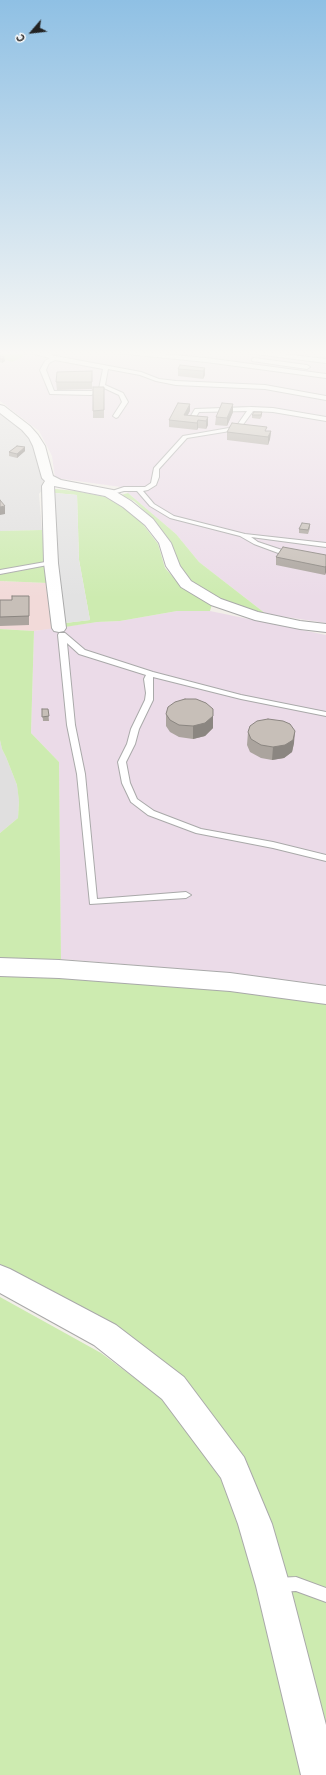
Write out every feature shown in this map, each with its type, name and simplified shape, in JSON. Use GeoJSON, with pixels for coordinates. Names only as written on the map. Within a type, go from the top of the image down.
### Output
{"type":"FeatureCollection","features":[{"type":"Feature","properties":{"kind":"street"},"geometry":{"type":"LineString","coordinates":[[29,433],[39,446],[48,478],[51,481],[109,493],[127,504],[149,522],[165,543],[173,566],[186,584],[216,602],[255,616],[300,625],[326,628]]}},
{"type":"Feature","properties":{"kind":"street"},"geometry":{"type":"LineString","coordinates":[[51,481],[48,486],[51,563],[61,632]]}},
{"type":"Feature","properties":{"kind":"street"},"geometry":{"type":"LineString","coordinates":[[0,967],[59,969],[230,982],[326,995]]}},
{"type":"Feature","properties":{"kind":"street"},"geometry":{"type":"LineString","coordinates":[[0,1278],[105,1335],[173,1388],[233,1468],[255,1524],[273,1586],[320,1775]]}},
{"type":"Feature","properties":{"kind":"lane"},"geometry":{"type":"LineString","coordinates":[[109,493],[124,490],[146,489],[154,484],[156,469],[185,437],[208,433]]}},
{"type":"Feature","properties":{"kind":"lane"},"geometry":{"type":"LineString","coordinates":[[139,490],[152,505],[172,516],[242,535],[326,545]]}},
{"type":"Feature","properties":{"kind":"lane"},"geometry":{"type":"LineString","coordinates":[[242,535],[256,543],[281,552],[296,555]]}},
{"type":"Feature","properties":{"kind":"lane"},"geometry":{"type":"LineString","coordinates":[[0,572],[51,563]]}},
{"type":"Feature","properties":{"kind":"lane"},"geometry":{"type":"LineString","coordinates":[[61,632],[82,652],[150,674],[241,697],[326,714]]}},
{"type":"Feature","properties":{"kind":"lane"},"geometry":{"type":"LineString","coordinates":[[61,632],[66,660],[71,725],[80,774],[93,902],[186,895]]}},
{"type":"Feature","properties":{"kind":"lane"},"geometry":{"type":"LineString","coordinates":[[150,674],[148,679],[150,693],[149,700],[135,729],[131,744],[122,762],[126,783],[134,800],[151,813],[199,831],[273,845],[326,858]]}},
{"type":"Feature","properties":{"kind":"lane"},"geometry":{"type":"LineString","coordinates":[[273,1586],[296,1584],[326,1595]]}},
{"type":"Feature","properties":{"kind":"shaded area"},"geometry":{"type":"Polygon","coordinates":[[[0,433],[24,433],[34,447],[43,478],[43,489],[39,494],[42,530],[0,531],[0,433]]]}},
{"type":"Feature","properties":{"kind":"shaded area"},"geometry":{"type":"Polygon","coordinates":[[[40,433],[326,433],[326,623],[266,614],[199,562],[176,534],[121,487],[55,478],[52,456],[40,433]]]}},
{"type":"Feature","properties":{"kind":"shaded area"},"geometry":{"type":"Polygon","coordinates":[[[55,493],[77,495],[79,560],[90,620],[65,623],[55,563],[55,493]]]}},
{"type":"Feature","properties":{"kind":"shaded area"},"geometry":{"type":"Polygon","coordinates":[[[0,581],[48,583],[52,629],[34,631],[0,629],[0,581]]]}},
{"type":"Feature","properties":{"kind":"shaded area"},"geometry":{"type":"Polygon","coordinates":[[[177,611],[210,611],[326,635],[326,985],[232,973],[61,959],[59,762],[31,733],[34,631],[97,622],[120,621],[177,611]]]}},
{"type":"Feature","properties":{"kind":"shaded area"},"geometry":{"type":"Polygon","coordinates":[[[0,740],[2,749],[17,785],[19,801],[18,818],[0,833],[0,740]]]}},
{"type":"Feature","properties":{"kind":"green space"},"geometry":{"type":"Polygon","coordinates":[[[55,489],[76,491],[111,498],[121,504],[142,523],[158,544],[165,568],[182,587],[212,604],[210,611],[177,611],[120,621],[97,622],[65,627],[65,623],[90,620],[79,560],[77,495],[55,493],[55,489]]]}},
{"type":"Feature","properties":{"kind":"green space"},"geometry":{"type":"Polygon","coordinates":[[[128,493],[176,534],[199,562],[266,614],[220,599],[191,582],[179,564],[171,542],[155,521],[134,501],[121,495],[128,493]]]}},
{"type":"Feature","properties":{"kind":"green space"},"geometry":{"type":"Polygon","coordinates":[[[42,530],[48,583],[0,581],[0,531],[42,530]]]}},
{"type":"Feature","properties":{"kind":"green space"},"geometry":{"type":"Polygon","coordinates":[[[0,629],[34,631],[31,733],[59,762],[61,959],[0,962],[0,833],[18,818],[19,801],[17,785],[2,749],[0,740],[0,629]]]}},
{"type":"Feature","properties":{"kind":"green space"},"geometry":{"type":"Polygon","coordinates":[[[0,975],[63,976],[217,989],[326,1002],[326,1729],[271,1524],[246,1460],[182,1376],[115,1324],[0,1264],[0,975]]]}},
{"type":"Feature","properties":{"kind":"green space"},"geometry":{"type":"Polygon","coordinates":[[[0,1297],[101,1353],[160,1397],[219,1475],[243,1529],[304,1775],[0,1775],[0,1297]]]}},
{"type":"Feature","properties":{"kind":"building"},"geometry":{"type":"Polygon","coordinates":[[[234,433],[270,433],[268,437],[234,433]]]}},
{"type":"Feature","properties":{"kind":"building"},"geometry":{"type":"Polygon","coordinates":[[[17,446],[25,447],[17,454],[9,452],[17,446]]]}},
{"type":"Feature","properties":{"kind":"building"},"geometry":{"type":"Polygon","coordinates":[[[0,500],[5,506],[0,507],[0,500]]]}},
{"type":"Feature","properties":{"kind":"building"},"geometry":{"type":"Polygon","coordinates":[[[302,523],[310,524],[308,530],[299,529],[302,523]]]}},
{"type":"Feature","properties":{"kind":"building"},"geometry":{"type":"Polygon","coordinates":[[[283,547],[326,555],[326,566],[276,557],[283,547]]]}},
{"type":"Feature","properties":{"kind":"building"},"geometry":{"type":"Polygon","coordinates":[[[12,596],[29,596],[29,616],[0,617],[0,600],[12,600],[12,596]]]}},
{"type":"Feature","properties":{"kind":"building"},"geometry":{"type":"Polygon","coordinates":[[[185,699],[196,699],[206,703],[213,709],[213,716],[205,723],[193,726],[179,725],[170,720],[166,714],[168,707],[175,702],[185,699]]]}},
{"type":"Feature","properties":{"kind":"building"},"geometry":{"type":"Polygon","coordinates":[[[42,709],[48,709],[49,716],[42,717],[42,709]]]}},
{"type":"Feature","properties":{"kind":"building"},"geometry":{"type":"Polygon","coordinates":[[[268,719],[283,721],[290,724],[295,731],[293,740],[285,745],[273,747],[261,745],[251,739],[248,732],[250,726],[257,721],[268,719]]]}}]}
